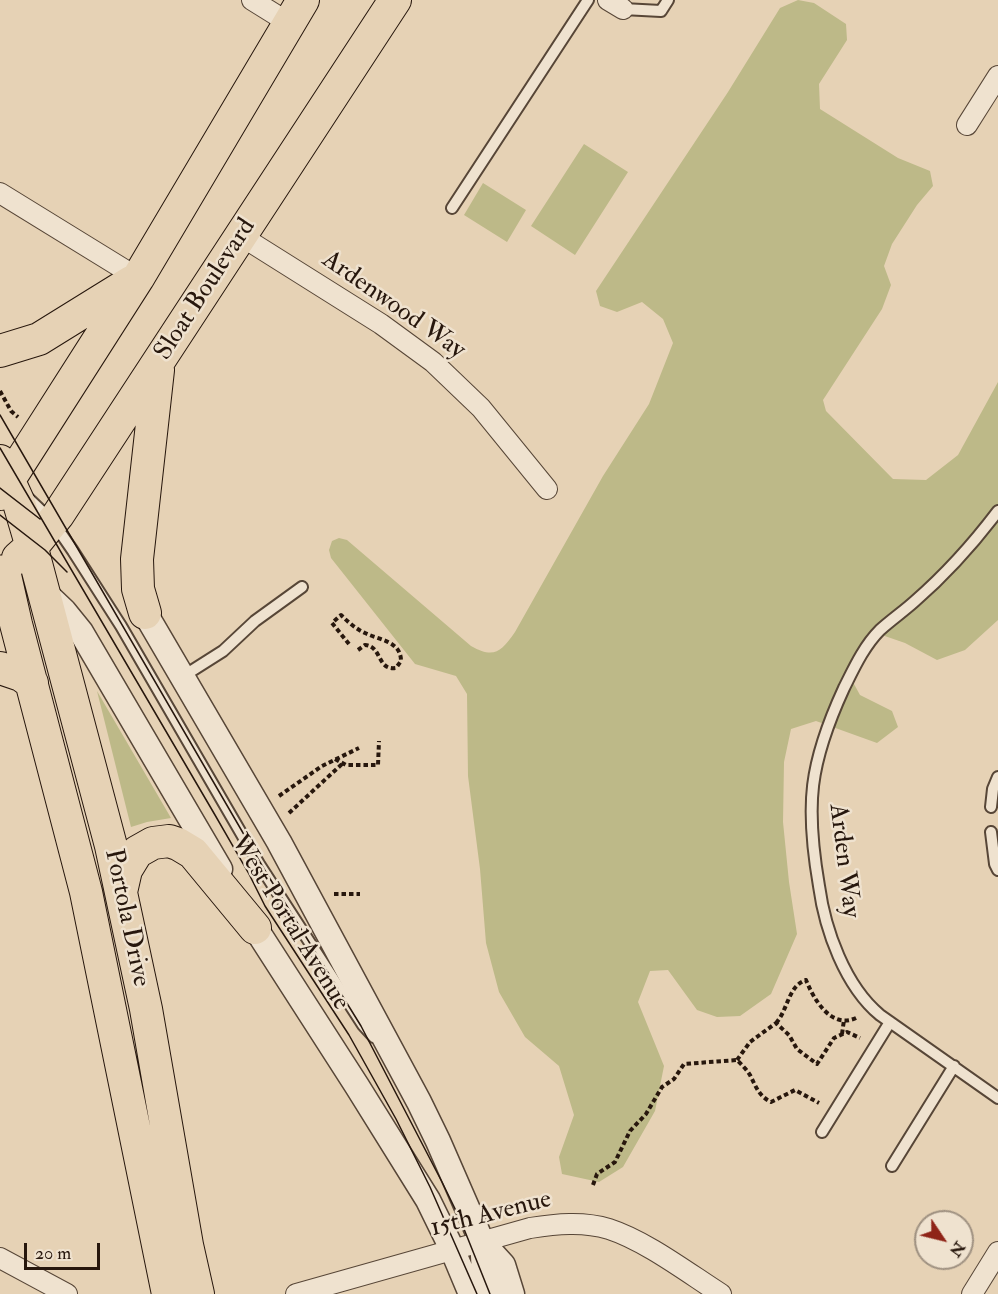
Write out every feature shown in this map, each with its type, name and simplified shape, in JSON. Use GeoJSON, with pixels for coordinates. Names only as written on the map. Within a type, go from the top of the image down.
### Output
{"type":"FeatureCollection","features":[{"type":"Feature","properties":{"kind":"main road","name":"Sloat Boulevard"},"geometry":{"type":"LineString","coordinates":[[2,568],[31,547],[53,522],[395,0]]}},
{"type":"Feature","properties":{"kind":"main road"},"geometry":{"type":"LineString","coordinates":[[3,479],[138,278],[186,201],[296,11]]}},
{"type":"Feature","properties":{"kind":"main road"},"geometry":{"type":"LineString","coordinates":[[0,351],[39,339],[138,278]]}},
{"type":"Feature","properties":{"kind":"main road"},"geometry":{"type":"LineString","coordinates":[[145,613],[138,588],[137,559],[159,361]]}},
{"type":"Feature","properties":{"kind":"main road","name":"Portola Drive"},"geometry":{"type":"LineString","coordinates":[[3,479],[19,503],[105,824],[157,1065],[187,1245],[198,1294]]}},
{"type":"Feature","properties":{"kind":"main road"},"geometry":{"type":"LineString","coordinates":[[2,568],[44,592]]}},
{"type":"Feature","properties":{"kind":"main road","name":"Portola Drive"},"geometry":{"type":"LineString","coordinates":[[2,568],[92,920],[168,1294]]}},
{"type":"Feature","properties":{"kind":"main road"},"geometry":{"type":"LineString","coordinates":[[0,668],[21,675],[32,683]]}},
{"type":"Feature","properties":{"kind":"main road"},"geometry":{"type":"LineString","coordinates":[[121,892],[126,870],[137,852],[153,843],[169,841],[193,853],[255,928]]}},
{"type":"Feature","properties":{"kind":"street"},"geometry":{"type":"LineString","coordinates":[[252,0],[296,11]]}},
{"type":"Feature","properties":{"kind":"street"},"geometry":{"type":"LineString","coordinates":[[967,125],[998,76]]}},
{"type":"Feature","properties":{"kind":"street"},"geometry":{"type":"LineString","coordinates":[[0,193],[138,278]]}},
{"type":"Feature","properties":{"kind":"street","name":"Ardenwood Way"},"geometry":{"type":"LineString","coordinates":[[241,236],[381,324],[433,362],[481,408],[547,489]]}},
{"type":"Feature","properties":{"kind":"street","name":"West Portal Avenue"},"geometry":{"type":"LineString","coordinates":[[44,592],[81,632],[255,928],[428,1200],[471,1294]]}},
{"type":"Feature","properties":{"kind":"street","name":"West Portal Avenue"},"geometry":{"type":"LineString","coordinates":[[145,613],[279,842],[438,1141],[482,1242],[503,1265],[512,1294]]}},
{"type":"Feature","properties":{"kind":"street","name":"15th Avenue"},"geometry":{"type":"LineString","coordinates":[[296,1294],[530,1228],[550,1225],[589,1225],[608,1229],[643,1246],[722,1294]]}},
{"type":"Feature","properties":{"kind":"street","name":"West Portal Avenue"},"geometry":{"type":"LineString","coordinates":[[482,1242],[484,1271],[493,1294]]}},
{"type":"Feature","properties":{"kind":"street"},"geometry":{"type":"LineString","coordinates":[[972,1294],[998,1252]]}},
{"type":"Feature","properties":{"kind":"street"},"geometry":{"type":"LineString","coordinates":[[0,1258],[67,1294]]}},
{"type":"Feature","properties":{"kind":"lane"},"geometry":{"type":"LineString","coordinates":[[452,208],[588,0]]}},
{"type":"Feature","properties":{"kind":"lane"},"geometry":{"type":"LineString","coordinates":[[616,4],[661,11],[668,0]]}},
{"type":"Feature","properties":{"kind":"lane","name":"West Portal Avenue"},"geometry":{"type":"LineString","coordinates":[[3,479],[53,522],[61,532],[121,626],[259,864],[363,1026],[397,1062]]}},
{"type":"Feature","properties":{"kind":"lane","name":"Arden Way"},"geometry":{"type":"LineString","coordinates":[[998,511],[954,564],[915,602],[880,631],[870,643],[838,702],[817,757],[812,792],[811,830],[825,919],[832,940],[856,991],[869,1006],[890,1022],[998,1098]]}},
{"type":"Feature","properties":{"kind":"lane"},"geometry":{"type":"LineString","coordinates":[[182,677],[223,651],[255,621],[302,587]]}},
{"type":"Feature","properties":{"kind":"lane"},"geometry":{"type":"LineString","coordinates":[[991,807],[993,789],[998,777]]}},
{"type":"Feature","properties":{"kind":"lane"},"geometry":{"type":"LineString","coordinates":[[991,832],[995,864],[998,870]]}},
{"type":"Feature","properties":{"kind":"lane"},"geometry":{"type":"LineString","coordinates":[[822,1132],[890,1022]]}},
{"type":"Feature","properties":{"kind":"lane"},"geometry":{"type":"LineString","coordinates":[[892,1166],[954,1066]]}},
{"type":"Feature","properties":{"kind":"path"},"geometry":{"type":"LineString","coordinates":[[0,391],[11,411],[19,417]]}},
{"type":"Feature","properties":{"kind":"path"},"geometry":{"type":"LineString","coordinates":[[7,416],[11,411]]}},
{"type":"Feature","properties":{"kind":"path"},"geometry":{"type":"LineString","coordinates":[[349,644],[332,623],[341,615],[365,633],[393,645],[400,653],[401,661],[396,668],[389,668],[382,664],[372,646],[365,645],[358,650]]}},
{"type":"Feature","properties":{"kind":"path"},"geometry":{"type":"LineString","coordinates":[[335,759],[342,764],[378,765],[379,741]]}},
{"type":"Feature","properties":{"kind":"path"},"geometry":{"type":"LineString","coordinates":[[275,798],[335,759],[359,748]]}},
{"type":"Feature","properties":{"kind":"path"},"geometry":{"type":"LineString","coordinates":[[286,817],[342,764]]}},
{"type":"Feature","properties":{"kind":"path"},"geometry":{"type":"LineString","coordinates":[[335,894],[360,894]]}},
{"type":"Feature","properties":{"kind":"path"},"geometry":{"type":"LineString","coordinates":[[593,1185],[597,1174],[615,1162],[630,1131],[646,1114],[662,1088],[674,1078],[684,1064],[737,1060],[750,1042],[783,1016],[798,983],[806,980],[820,1005],[833,1017],[839,1020],[853,1020],[861,1016]]}},
{"type":"Feature","properties":{"kind":"path"},"geometry":{"type":"LineString","coordinates":[[842,1035],[844,1020]]}},
{"type":"Feature","properties":{"kind":"path"},"geometry":{"type":"LineString","coordinates":[[776,1023],[789,1035],[797,1049],[817,1064],[834,1038],[847,1032],[875,1046]]}},
{"type":"Feature","properties":{"kind":"path"},"geometry":{"type":"LineString","coordinates":[[737,1060],[749,1073],[763,1098],[771,1102],[795,1090],[834,1112]]}},
{"type":"Feature","properties":{"kind":"shaded area"},"geometry":{"type":"Polygon","coordinates":[[[798,0],[814,3],[846,24],[847,40],[819,84],[820,109],[898,158],[930,171],[933,186],[917,205],[892,244],[884,266],[891,285],[882,309],[823,400],[826,411],[893,479],[926,480],[958,455],[998,382],[998,620],[965,650],[937,660],[905,643],[879,634],[849,675],[860,695],[892,711],[898,727],[877,743],[816,721],[791,729],[784,762],[783,822],[797,934],[771,994],[740,1016],[717,1017],[697,1010],[668,970],[650,971],[638,1002],[664,1066],[655,1111],[623,1167],[599,1182],[562,1174],[559,1157],[574,1115],[559,1066],[525,1037],[499,992],[486,943],[480,869],[468,776],[467,694],[456,676],[415,664],[331,558],[329,550],[332,541],[339,538],[347,540],[471,646],[491,653],[501,649],[515,632],[603,476],[649,404],[673,343],[663,319],[642,302],[617,312],[600,306],[596,291],[728,92],[780,8],[798,0]]]}},
{"type":"Feature","properties":{"kind":"shaded area"},"geometry":{"type":"Polygon","coordinates":[[[584,144],[628,172],[575,255],[531,226],[584,144]]]}},
{"type":"Feature","properties":{"kind":"shaded area"},"geometry":{"type":"Polygon","coordinates":[[[483,183],[526,210],[507,242],[464,215],[483,183]]]}},
{"type":"Feature","properties":{"kind":"shaded area"},"geometry":{"type":"Polygon","coordinates":[[[97,691],[171,818],[131,827],[97,691]]]}},
{"type":"Feature","properties":{"kind":"tram line"},"geometry":{"type":"LineString","coordinates":[[0,415],[264,869],[361,1026],[460,1219],[490,1294]]}},
{"type":"Feature","properties":{"kind":"tram line"},"geometry":{"type":"LineString","coordinates":[[0,448],[215,815],[265,906],[349,1035],[396,1119],[430,1187],[477,1294]]}},
{"type":"Feature","properties":{"kind":"tram line"},"geometry":{"type":"LineString","coordinates":[[0,488],[40,519]]}},
{"type":"Feature","properties":{"kind":"tram line"},"geometry":{"type":"LineString","coordinates":[[0,515],[45,550],[67,572]]}}]}
